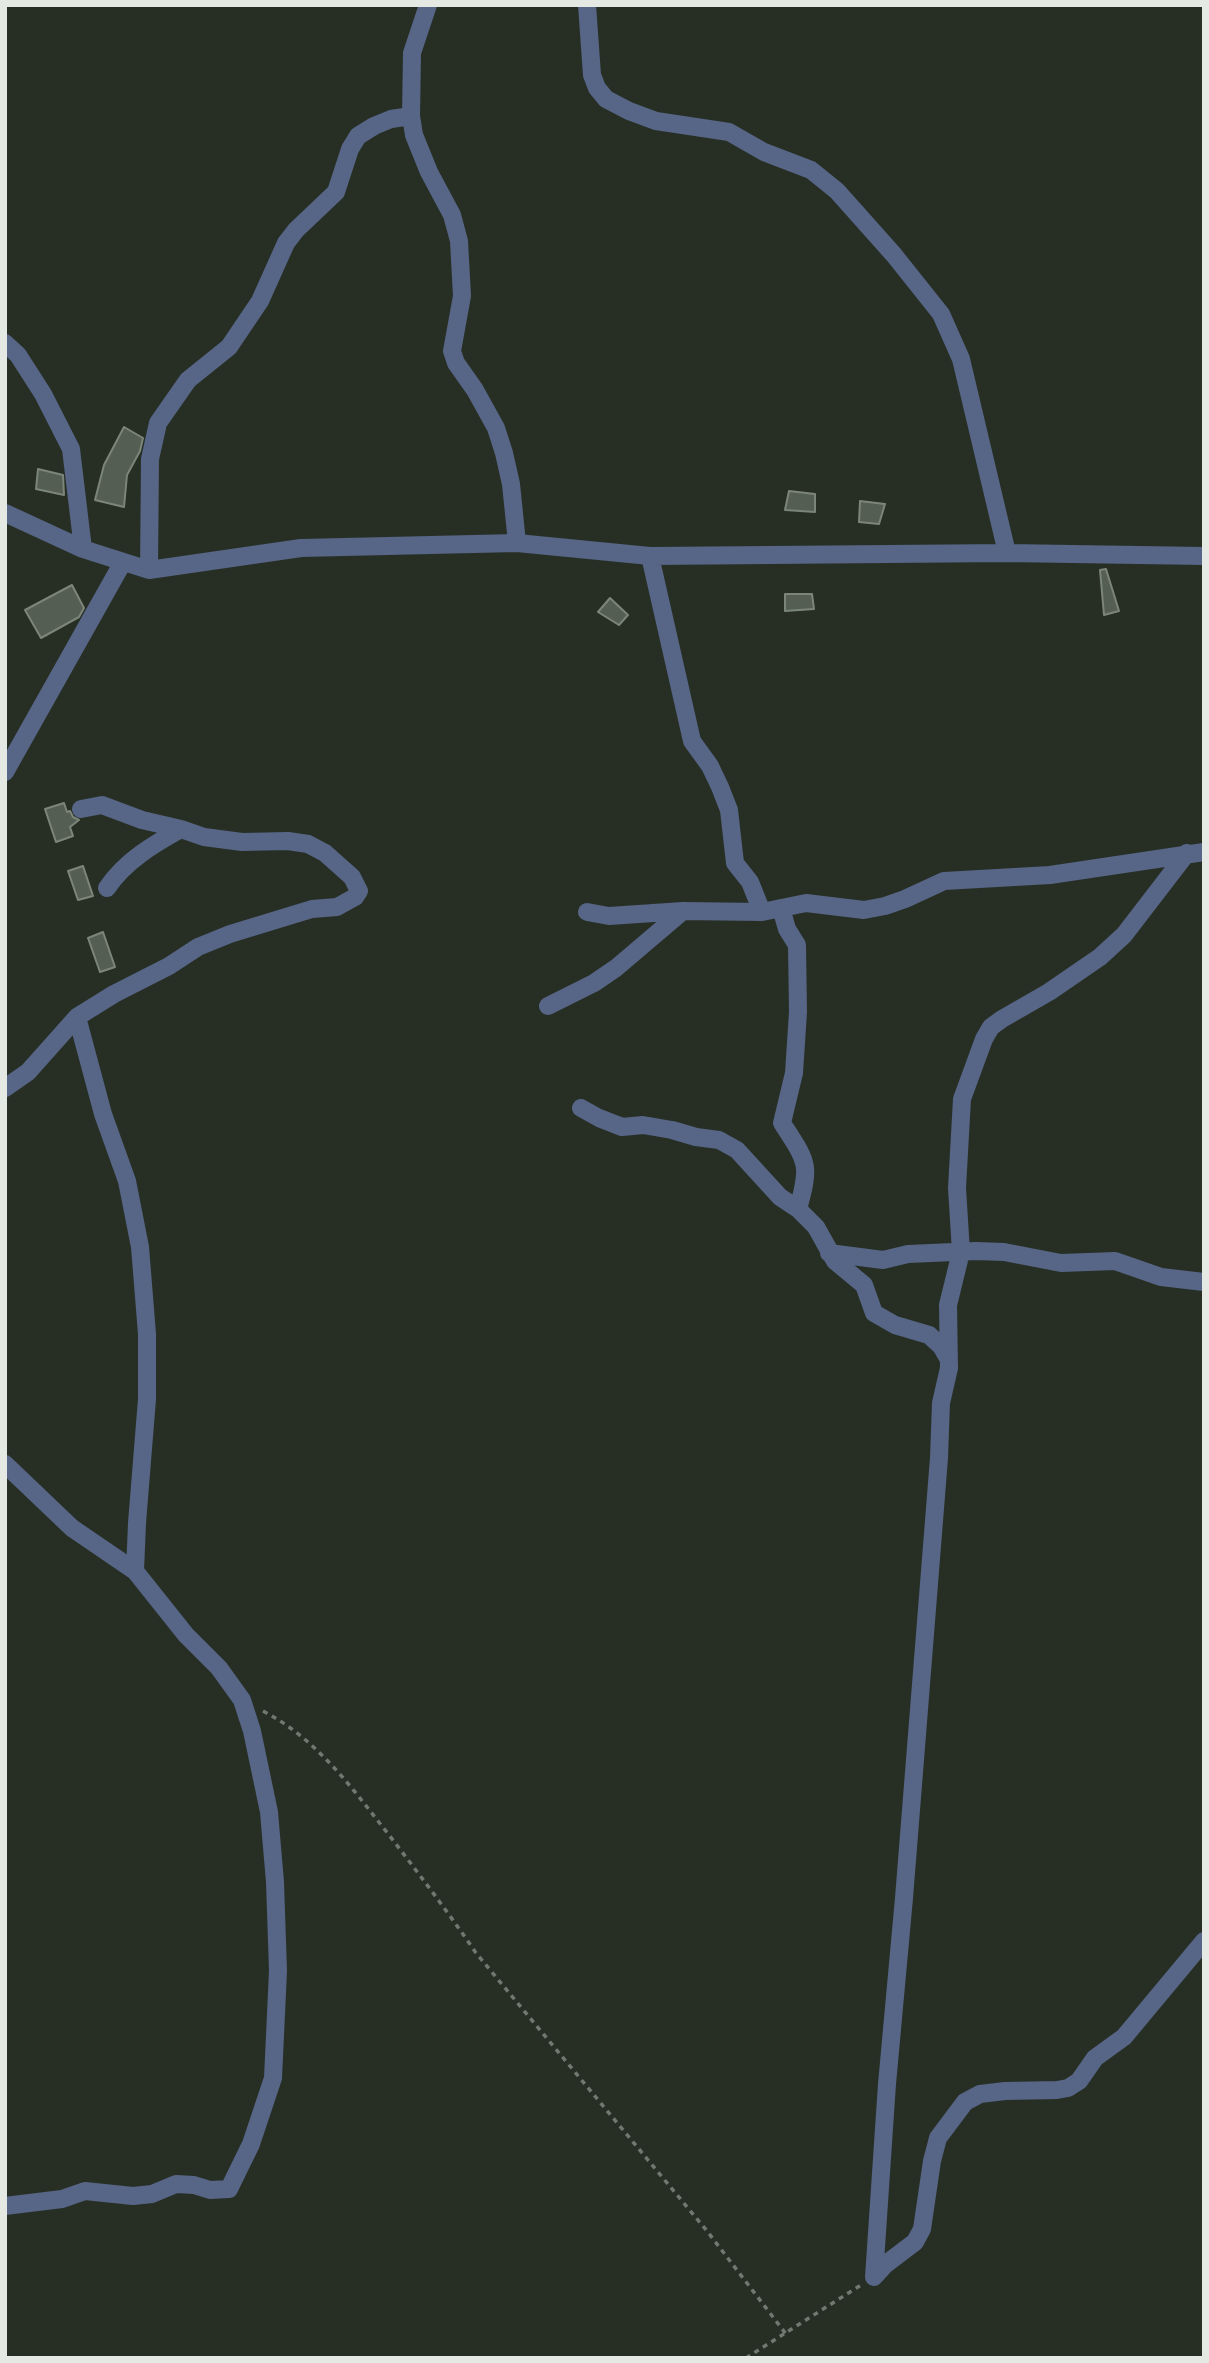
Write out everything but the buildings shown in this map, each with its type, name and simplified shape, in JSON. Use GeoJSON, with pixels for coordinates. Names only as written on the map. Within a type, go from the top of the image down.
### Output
{"type":"FeatureCollection","features":[{"type":"Feature","properties":{"kind":"street"},"geometry":{"type":"LineString","coordinates":[[428,5],[412,53],[411,116],[414,135],[429,172],[452,215],[459,241],[462,296],[452,351],[456,363],[496,428],[511,484],[517,543]]}},
{"type":"Feature","properties":{"kind":"street"},"geometry":{"type":"LineString","coordinates":[[587,5],[592,75],[597,88],[606,99],[656,121],[729,132],[764,152],[811,170],[837,191],[894,255],[941,314],[961,359],[1007,553]]}},
{"type":"Feature","properties":{"kind":"street"},"geometry":{"type":"LineString","coordinates":[[149,570],[150,459],[158,423],[188,380],[229,347],[260,301],[286,243],[336,192],[350,149],[358,136],[391,119],[411,116]]}},
{"type":"Feature","properties":{"kind":"street"},"geometry":{"type":"LineString","coordinates":[[5,343],[18,355],[43,394],[71,449],[82,549]]}},
{"type":"Feature","properties":{"kind":"street"},"geometry":{"type":"LineString","coordinates":[[5,513],[82,549],[149,570],[301,548],[517,543],[650,556],[1007,553],[1204,556]]}},
{"type":"Feature","properties":{"kind":"street"},"geometry":{"type":"LineString","coordinates":[[650,556],[692,741],[710,766],[720,788],[729,810],[735,863],[750,882],[762,912]]}},
{"type":"Feature","properties":{"kind":"street"},"geometry":{"type":"LineString","coordinates":[[5,772],[123,562]]}},
{"type":"Feature","properties":{"kind":"street"},"geometry":{"type":"LineString","coordinates":[[5,1088],[28,1072],[77,1017],[198,947],[230,934],[312,909],[337,907],[355,897],[359,891],[352,877],[325,853],[308,844],[288,841],[242,842],[204,837],[142,820],[102,805],[81,809]]}},
{"type":"Feature","properties":{"kind":"street"},"geometry":{"type":"LineString","coordinates":[[107,888],[117,873],[142,853],[181,829]]}},
{"type":"Feature","properties":{"kind":"street"},"geometry":{"type":"LineString","coordinates":[[587,912],[610,916],[683,911],[762,912],[806,903],[864,909],[895,903],[944,881],[1050,875],[1195,852]]}},
{"type":"Feature","properties":{"kind":"street"},"geometry":{"type":"LineString","coordinates":[[874,2277],[887,2084],[939,1458],[941,1403],[948,1368],[948,1305],[961,1252],[957,1188],[962,1099],[991,1027],[1100,957],[1124,935],[1195,852]]}},
{"type":"Feature","properties":{"kind":"street"},"geometry":{"type":"LineString","coordinates":[[780,908],[797,945],[798,1012],[794,1073],[782,1123],[800,1149],[805,1163],[806,1180],[798,1209]]}},
{"type":"Feature","properties":{"kind":"street"},"geometry":{"type":"LineString","coordinates":[[548,1006],[594,983],[616,968],[683,911]]}},
{"type":"Feature","properties":{"kind":"street"},"geometry":{"type":"LineString","coordinates":[[77,1017],[103,1114],[127,1181],[140,1247],[147,1334],[147,1399],[135,1571]]}},
{"type":"Feature","properties":{"kind":"street"},"geometry":{"type":"LineString","coordinates":[[580,1108],[622,1127],[643,1125],[672,1130],[696,1138],[719,1140],[737,1150],[780,1197],[798,1209],[816,1227],[841,1268],[864,1285],[874,1313],[895,1325],[929,1335],[941,1346],[948,1358]]}},
{"type":"Feature","properties":{"kind":"street"},"geometry":{"type":"LineString","coordinates":[[830,1253],[883,1260],[908,1254],[1004,1252],[1061,1263],[1115,1261],[1161,1277],[1204,1282]]}},
{"type":"Feature","properties":{"kind":"street"},"geometry":{"type":"LineString","coordinates":[[5,1464],[72,1528],[135,1571],[186,1635],[219,1668],[242,1700],[256,1743],[270,1812],[278,1936],[273,2078],[251,2144],[229,2189],[210,2190],[194,2185],[176,2184],[152,2194],[133,2196],[85,2191],[62,2199],[5,2206]]}},
{"type":"Feature","properties":{"kind":"street"},"geometry":{"type":"LineString","coordinates":[[874,2277],[915,2242],[922,2230],[938,2138],[965,2102],[979,2094],[1057,2090],[1068,2088],[1079,2081],[1095,2058],[1124,2036],[1204,1941]]}},
{"type":"Feature","properties":{"kind":"path"},"geometry":{"type":"LineString","coordinates":[[242,1700],[287,1723],[333,1764],[476,1952],[707,2231],[786,2334]]}},
{"type":"Feature","properties":{"kind":"path"},"geometry":{"type":"LineString","coordinates":[[746,2358],[874,2277]]}}]}
